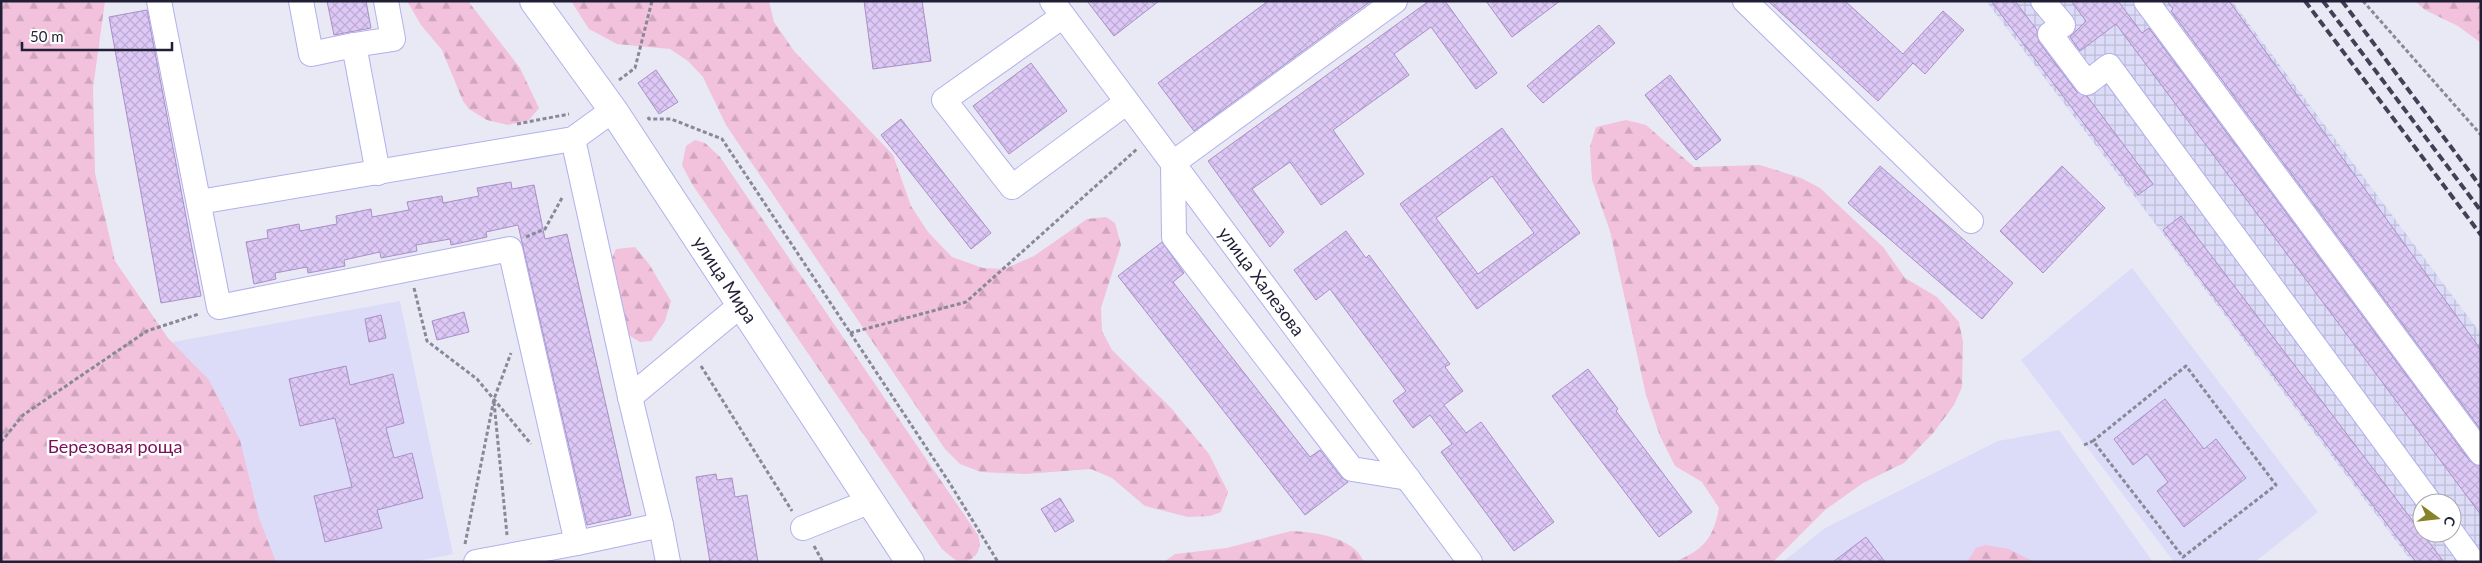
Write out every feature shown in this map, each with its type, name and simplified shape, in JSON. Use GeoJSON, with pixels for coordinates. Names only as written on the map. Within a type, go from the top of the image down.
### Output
{"type":"FeatureCollection","features":[{"type":"Feature","properties":{"kind":"main road","name":"улица Мира"},"geometry":{"type":"LineString","coordinates":[[534,1],[619,99],[742,304],[910,562]]}},
{"type":"Feature","properties":{"kind":"street"},"geometry":{"type":"LineString","coordinates":[[159,1],[219,307],[510,249],[577,543]]}},
{"type":"Feature","properties":{"kind":"street"},"geometry":{"type":"LineString","coordinates":[[301,1],[311,54],[394,39],[386,1]]}},
{"type":"Feature","properties":{"kind":"street"},"geometry":{"type":"LineString","coordinates":[[1395,1],[1173,163],[1174,237],[1352,469],[1408,478]]}},
{"type":"Feature","properties":{"kind":"street"},"geometry":{"type":"LineString","coordinates":[[1745,1],[1971,221]]}},
{"type":"Feature","properties":{"kind":"street"},"geometry":{"type":"LineString","coordinates":[[2043,1],[2063,25],[2050,34],[2087,83],[2110,66],[2423,493]]}},
{"type":"Feature","properties":{"kind":"street"},"geometry":{"type":"LineString","coordinates":[[2146,1],[2481,453]]}},
{"type":"Feature","properties":{"kind":"street"},"geometry":{"type":"LineString","coordinates":[[1057,8],[944,100],[1012,187],[1127,102]]}},
{"type":"Feature","properties":{"kind":"street","name":"улица Халезова"},"geometry":{"type":"LineString","coordinates":[[1057,8],[1470,562]]}},
{"type":"Feature","properties":{"kind":"street"},"geometry":{"type":"LineString","coordinates":[[354,45],[378,174]]}},
{"type":"Feature","properties":{"kind":"street"},"geometry":{"type":"LineString","coordinates":[[199,202],[378,174],[573,139],[619,99]]}},
{"type":"Feature","properties":{"kind":"street"},"geometry":{"type":"LineString","coordinates":[[573,139],[668,562]]}},
{"type":"Feature","properties":{"kind":"street"},"geometry":{"type":"LineString","coordinates":[[630,397],[742,304]]}},
{"type":"Feature","properties":{"kind":"street"},"geometry":{"type":"LineString","coordinates":[[802,528],[871,501]]}},
{"type":"Feature","properties":{"kind":"street"},"geometry":{"type":"LineString","coordinates":[[470,557],[509,556],[661,525]]}},
{"type":"Feature","properties":{"kind":"street"},"geometry":{"type":"LineString","coordinates":[[2459,543],[2473,562]]}},
{"type":"Feature","properties":{"kind":"path"},"geometry":{"type":"LineString","coordinates":[[619,99],[619,80],[634,68],[652,1]]}},
{"type":"Feature","properties":{"kind":"path"},"geometry":{"type":"LineString","coordinates":[[2363,1],[2481,135]]}},
{"type":"Feature","properties":{"kind":"path"},"geometry":{"type":"LineString","coordinates":[[643,111],[649,119],[671,119],[722,139],[998,562]]}},
{"type":"Feature","properties":{"kind":"path"},"geometry":{"type":"LineString","coordinates":[[850,333],[966,302],[1152,135]]}},
{"type":"Feature","properties":{"kind":"path"},"geometry":{"type":"LineString","coordinates":[[510,249],[521,238],[545,229],[579,167]]}},
{"type":"Feature","properties":{"kind":"path"},"geometry":{"type":"LineString","coordinates":[[409,270],[427,341],[477,379],[536,450]]}},
{"type":"Feature","properties":{"kind":"path"},"geometry":{"type":"LineString","coordinates":[[1,442],[22,415],[147,331],[219,307]]}},
{"type":"Feature","properties":{"kind":"path"},"geometry":{"type":"LineString","coordinates":[[470,557],[494,399],[525,315]]}},
{"type":"Feature","properties":{"kind":"path"},"geometry":{"type":"LineString","coordinates":[[688,347],[823,562]]}},
{"type":"Feature","properties":{"kind":"path"},"geometry":{"type":"LineString","coordinates":[[2084,445],[2093,441],[2186,366],[2276,485],[2183,557],[2093,441]]}},
{"type":"Feature","properties":{"kind":"path"},"geometry":{"type":"LineString","coordinates":[[494,399],[509,556]]}},
{"type":"Feature","properties":{"kind":"shaded area"},"geometry":{"type":"Polygon","coordinates":[[[1986,1],[2232,1],[2481,334],[2481,562],[2412,562],[1986,1]]]}},
{"type":"Feature","properties":{"kind":"shaded area"},"geometry":{"type":"Polygon","coordinates":[[[2132,268],[2318,512],[2255,562],[2174,562],[2021,360],[2132,268]]]}},
{"type":"Feature","properties":{"kind":"shaded area"},"geometry":{"type":"Polygon","coordinates":[[[400,301],[453,554],[413,562],[130,562],[89,357],[400,301]]]}},
{"type":"Feature","properties":{"kind":"shaded area"},"geometry":{"type":"Polygon","coordinates":[[[2059,430],[2153,562],[1783,562],[1825,528],[1998,441],[2059,430]]]}},
{"type":"Feature","properties":{"kind":"green space","name":"Березовая роща"},"geometry":{"type":"Polygon","coordinates":[[[1,1],[105,1],[93,88],[95,173],[115,261],[168,338],[209,380],[240,440],[259,518],[276,562],[1,562],[1,1]]]}},
{"type":"Feature","properties":{"kind":"green space"},"geometry":{"type":"Polygon","coordinates":[[[407,1],[468,1],[520,68],[539,108],[529,120],[508,125],[487,120],[469,109],[463,101],[442,50],[421,25],[407,1]]]}},
{"type":"Feature","properties":{"kind":"green space"},"geometry":{"type":"Polygon","coordinates":[[[571,1],[769,1],[774,22],[794,51],[893,155],[911,206],[928,232],[952,257],[983,268],[1004,269],[1034,256],[1087,219],[1106,217],[1115,223],[1121,245],[1101,308],[1102,331],[1112,350],[1172,409],[1209,454],[1228,492],[1221,512],[1210,516],[1188,517],[1145,506],[1112,478],[1091,469],[1025,474],[981,472],[960,464],[945,449],[726,125],[703,77],[688,61],[670,49],[617,44],[589,29],[571,1]]]}},
{"type":"Feature","properties":{"kind":"green space"},"geometry":{"type":"Polygon","coordinates":[[[2415,1],[2481,1],[2481,43],[2458,26],[2425,10],[2415,1]]]}},
{"type":"Feature","properties":{"kind":"green space"},"geometry":{"type":"Polygon","coordinates":[[[1626,120],[1646,125],[1694,167],[1760,165],[1801,178],[1820,188],[1883,247],[1905,278],[1937,297],[1959,322],[1963,342],[1962,387],[1954,405],[1934,432],[1904,463],[1863,483],[1825,510],[1773,562],[1675,562],[1706,542],[1714,528],[1719,508],[1702,482],[1675,466],[1660,436],[1646,395],[1610,231],[1592,180],[1590,147],[1596,127],[1626,120]]]}},
{"type":"Feature","properties":{"kind":"green space"},"geometry":{"type":"Polygon","coordinates":[[[695,140],[705,143],[720,157],[978,535],[980,545],[974,557],[969,560],[958,561],[942,549],[692,184],[682,165],[686,146],[695,140]]]}},
{"type":"Feature","properties":{"kind":"green space"},"geometry":{"type":"Polygon","coordinates":[[[635,247],[649,264],[671,301],[665,321],[651,341],[640,342],[622,331],[608,267],[616,249],[635,247]]]}},
{"type":"Feature","properties":{"kind":"green space"},"geometry":{"type":"Polygon","coordinates":[[[1291,531],[1322,535],[1343,541],[1359,554],[1364,562],[1164,562],[1175,554],[1227,548],[1291,531]]]}},
{"type":"Feature","properties":{"kind":"green space"},"geometry":{"type":"Polygon","coordinates":[[[1985,545],[2009,549],[2034,562],[1967,562],[1976,548],[1985,545]]]}},
{"type":"Feature","properties":{"kind":"building"},"geometry":{"type":"Polygon","coordinates":[[[327,1],[366,1],[371,28],[334,35],[327,1]]]}},
{"type":"Feature","properties":{"kind":"building"},"geometry":{"type":"Polygon","coordinates":[[[864,1],[922,1],[931,61],[873,69],[864,1]]]}},
{"type":"Feature","properties":{"kind":"building"},"geometry":{"type":"Polygon","coordinates":[[[1087,1],[1159,1],[1114,36],[1087,1]]]}},
{"type":"Feature","properties":{"kind":"building"},"geometry":{"type":"Polygon","coordinates":[[[1268,1],[1371,1],[1194,131],[1158,83],[1268,1]]]}},
{"type":"Feature","properties":{"kind":"building"},"geometry":{"type":"Polygon","coordinates":[[[1429,1],[1445,1],[1497,73],[1476,89],[1431,27],[1394,54],[1409,75],[1333,130],[1364,174],[1321,205],[1290,162],[1252,189],[1284,232],[1270,247],[1208,161],[1429,1]]]}},
{"type":"Feature","properties":{"kind":"building"},"geometry":{"type":"Polygon","coordinates":[[[1486,1],[1560,1],[1512,37],[1486,1]]]}},
{"type":"Feature","properties":{"kind":"building"},"geometry":{"type":"Polygon","coordinates":[[[1768,1],[1845,1],[1903,54],[1943,11],[1964,30],[1925,74],[1913,63],[1878,101],[1768,1]]]}},
{"type":"Feature","properties":{"kind":"building"},"geometry":{"type":"Polygon","coordinates":[[[1991,1],[2015,1],[2037,30],[2039,42],[2076,91],[2087,96],[2153,184],[2138,195],[1991,1]]]}},
{"type":"Feature","properties":{"kind":"building"},"geometry":{"type":"Polygon","coordinates":[[[2071,1],[2118,1],[2142,33],[2149,28],[2470,461],[2481,466],[2481,515],[2116,24],[2080,51],[2070,37],[2086,21],[2071,1]]]}},
{"type":"Feature","properties":{"kind":"building"},"geometry":{"type":"Polygon","coordinates":[[[2167,1],[2229,1],[2481,350],[2481,430],[2171,11],[2173,9],[2167,1]]]}},
{"type":"Feature","properties":{"kind":"building"},"geometry":{"type":"Polygon","coordinates":[[[147,10],[201,296],[161,303],[109,17],[147,10]]]}},
{"type":"Feature","properties":{"kind":"building"},"geometry":{"type":"Polygon","coordinates":[[[1599,25],[1615,43],[1543,103],[1527,86],[1599,25]]]}},
{"type":"Feature","properties":{"kind":"building"},"geometry":{"type":"Polygon","coordinates":[[[1031,63],[1067,111],[1009,154],[973,106],[1031,63]]]}},
{"type":"Feature","properties":{"kind":"building"},"geometry":{"type":"Polygon","coordinates":[[[656,70],[678,102],[659,114],[638,83],[656,70]]]}},
{"type":"Feature","properties":{"kind":"building"},"geometry":{"type":"Polygon","coordinates":[[[1670,75],[1721,140],[1696,160],[1645,95],[1670,75]]]}},
{"type":"Feature","properties":{"kind":"building"},"geometry":{"type":"Polygon","coordinates":[[[901,119],[991,233],[971,249],[881,135],[901,119]]]}},
{"type":"Feature","properties":{"kind":"building"},"geometry":{"type":"Polygon","coordinates":[[[1502,128],[1580,233],[1477,309],[1400,204],[1502,128]],[[1492,176],[1436,218],[1478,274],[1534,233],[1492,176]]]}},
{"type":"Feature","properties":{"kind":"building"},"geometry":{"type":"Polygon","coordinates":[[[1880,166],[2013,283],[1982,319],[1848,203],[1880,166]]]}},
{"type":"Feature","properties":{"kind":"building"},"geometry":{"type":"Polygon","coordinates":[[[2062,166],[2105,208],[2043,273],[2000,231],[2062,166]]]}},
{"type":"Feature","properties":{"kind":"building"},"geometry":{"type":"Polygon","coordinates":[[[511,182],[512,189],[534,185],[545,239],[567,234],[631,515],[587,525],[518,225],[486,232],[487,237],[451,245],[450,239],[416,245],[417,251],[381,258],[380,252],[344,260],[345,266],[308,273],[307,267],[275,273],[276,279],[254,284],[246,242],[268,238],[267,230],[299,224],[300,231],[337,224],[336,216],[371,209],[372,217],[409,210],[407,202],[442,196],[443,203],[479,196],[477,188],[511,182]]]}},
{"type":"Feature","properties":{"kind":"building"},"geometry":{"type":"Polygon","coordinates":[[[2181,216],[2412,520],[2412,543],[2430,543],[2444,562],[2416,562],[2163,230],[2181,216]]]}},
{"type":"Feature","properties":{"kind":"building"},"geometry":{"type":"Polygon","coordinates":[[[1346,231],[1366,258],[1369,255],[1450,364],[1445,367],[1463,391],[1444,405],[1466,433],[1481,422],[1554,522],[1514,551],[1441,452],[1452,444],[1430,415],[1413,428],[1393,401],[1406,391],[1330,289],[1316,300],[1294,270],[1346,231]]]}},
{"type":"Feature","properties":{"kind":"building"},"geometry":{"type":"Polygon","coordinates":[[[1162,242],[1184,273],[1173,282],[1310,457],[1320,450],[1341,477],[1348,482],[1305,515],[1118,276],[1162,242]]]}},
{"type":"Feature","properties":{"kind":"building"},"geometry":{"type":"Polygon","coordinates":[[[464,312],[469,332],[437,340],[432,321],[464,312]]]}},
{"type":"Feature","properties":{"kind":"building"},"geometry":{"type":"Polygon","coordinates":[[[381,315],[386,338],[369,342],[365,319],[381,315]]]}},
{"type":"Feature","properties":{"kind":"building"},"geometry":{"type":"Polygon","coordinates":[[[346,366],[350,385],[393,374],[404,423],[386,428],[394,458],[412,453],[423,498],[377,510],[382,528],[325,542],[314,496],[352,487],[335,418],[300,426],[289,379],[346,366]]]}},
{"type":"Feature","properties":{"kind":"building"},"geometry":{"type":"Polygon","coordinates":[[[1588,369],[1618,409],[1616,411],[1692,512],[1659,537],[1552,396],[1588,369]]]}},
{"type":"Feature","properties":{"kind":"building"},"geometry":{"type":"Polygon","coordinates":[[[2165,399],[2204,449],[2216,439],[2246,478],[2184,527],[2157,491],[2168,482],[2147,454],[2133,465],[2114,439],[2165,399]]]}},
{"type":"Feature","properties":{"kind":"building"},"geometry":{"type":"Polygon","coordinates":[[[716,474],[717,480],[732,478],[735,497],[747,495],[758,562],[710,562],[696,477],[716,474]]]}},
{"type":"Feature","properties":{"kind":"building"},"geometry":{"type":"Polygon","coordinates":[[[1060,498],[1074,521],[1055,532],[1041,509],[1060,498]]]}},
{"type":"Feature","properties":{"kind":"building"},"geometry":{"type":"Polygon","coordinates":[[[1866,537],[1885,562],[1833,562],[1866,537]]]}},
{"type":"Feature","properties":{"kind":"railway"},"geometry":{"type":"LineString","coordinates":[[2305,1],[2481,235]]}},
{"type":"Feature","properties":{"kind":"railway"},"geometry":{"type":"LineString","coordinates":[[2323,1],[2481,211]]}},
{"type":"Feature","properties":{"kind":"railway"},"geometry":{"type":"LineString","coordinates":[[2342,1],[2481,187]]}}]}
